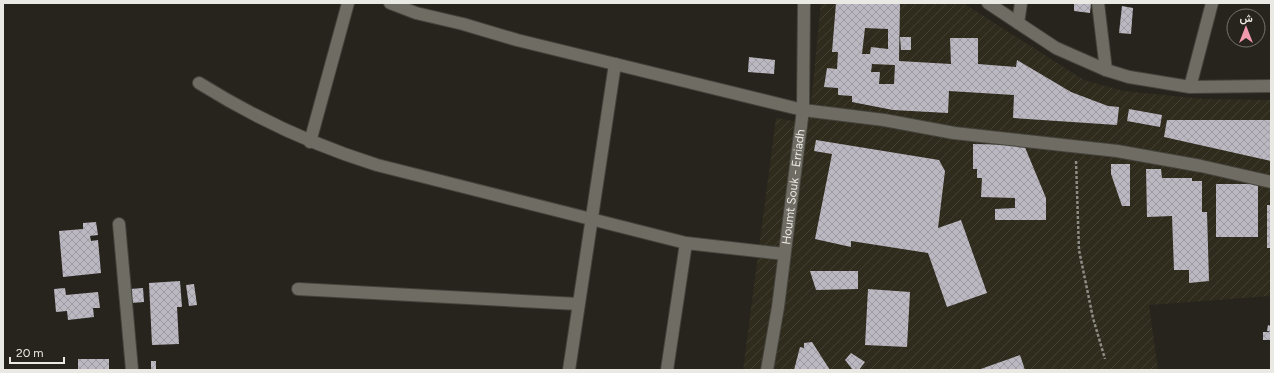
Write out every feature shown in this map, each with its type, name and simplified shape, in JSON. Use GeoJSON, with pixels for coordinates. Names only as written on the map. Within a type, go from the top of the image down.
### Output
{"type":"FeatureCollection","features":[{"type":"Feature","properties":{"kind":"street"},"geometry":{"type":"LineString","coordinates":[[310,142],[348,3]]}},
{"type":"Feature","properties":{"kind":"street"},"geometry":{"type":"LineString","coordinates":[[390,3],[416,13],[803,110],[884,120],[954,133],[1076,146],[1201,166],[1271,182]]}},
{"type":"Feature","properties":{"kind":"street","name":"Houmt Souk - Erriadh"},"geometry":{"type":"LineString","coordinates":[[767,370],[778,308],[803,110],[804,3]]}},
{"type":"Feature","properties":{"kind":"street"},"geometry":{"type":"LineString","coordinates":[[988,3],[1056,48],[1106,70],[1162,84],[1190,88],[1271,86]]}},
{"type":"Feature","properties":{"kind":"street"},"geometry":{"type":"LineString","coordinates":[[1018,24],[1021,3]]}},
{"type":"Feature","properties":{"kind":"street"},"geometry":{"type":"LineString","coordinates":[[1098,3],[1106,70]]}},
{"type":"Feature","properties":{"kind":"street"},"geometry":{"type":"LineString","coordinates":[[1190,88],[1212,3]]}},
{"type":"Feature","properties":{"kind":"street"},"geometry":{"type":"LineString","coordinates":[[568,370],[615,64]]}},
{"type":"Feature","properties":{"kind":"street"},"geometry":{"type":"LineString","coordinates":[[199,83],[240,108],[310,142],[377,165],[686,242],[784,254]]}},
{"type":"Feature","properties":{"kind":"street"},"geometry":{"type":"LineString","coordinates":[[119,224],[132,370]]}},
{"type":"Feature","properties":{"kind":"street"},"geometry":{"type":"LineString","coordinates":[[667,370],[686,242]]}},
{"type":"Feature","properties":{"kind":"street"},"geometry":{"type":"LineString","coordinates":[[298,289],[578,304]]}},
{"type":"Feature","properties":{"kind":"path"},"geometry":{"type":"LineString","coordinates":[[1076,146],[1079,250],[1093,318],[1105,358]]}},
{"type":"Feature","properties":{"kind":"shaded area"},"geometry":{"type":"Polygon","coordinates":[[[821,3],[963,3],[1084,80],[1124,91],[1203,99],[1271,100],[1271,296],[1149,305],[1158,370],[743,370],[776,118],[809,124],[821,3]]]}},
{"type":"Feature","properties":{"kind":"building"},"geometry":{"type":"Polygon","coordinates":[[[836,3],[900,3],[899,61],[951,64],[950,38],[978,38],[978,64],[1016,67],[1017,60],[1071,92],[1108,106],[1119,107],[1117,125],[1013,118],[1014,95],[949,91],[948,113],[893,110],[852,102],[852,96],[838,95],[838,88],[824,87],[827,68],[837,69],[838,52],[832,52],[836,3]],[[865,28],[862,54],[870,54],[871,47],[888,49],[888,29],[865,28]],[[872,64],[871,72],[880,72],[879,84],[894,84],[895,65],[872,64]]]}},
{"type":"Feature","properties":{"kind":"building"},"geometry":{"type":"Polygon","coordinates":[[[1074,3],[1091,3],[1090,13],[1074,11],[1074,3]]]}},
{"type":"Feature","properties":{"kind":"building"},"geometry":{"type":"Polygon","coordinates":[[[1122,6],[1133,8],[1131,34],[1119,33],[1122,6]]]}},
{"type":"Feature","properties":{"kind":"building"},"geometry":{"type":"Polygon","coordinates":[[[900,37],[911,37],[911,50],[901,50],[900,37]]]}},
{"type":"Feature","properties":{"kind":"building"},"geometry":{"type":"Polygon","coordinates":[[[749,57],[775,60],[774,74],[748,72],[749,57]]]}},
{"type":"Feature","properties":{"kind":"building"},"geometry":{"type":"Polygon","coordinates":[[[1129,109],[1162,115],[1160,127],[1127,121],[1129,109]]]}},
{"type":"Feature","properties":{"kind":"building"},"geometry":{"type":"Polygon","coordinates":[[[1167,120],[1271,120],[1271,161],[1164,137],[1167,120]]]}},
{"type":"Feature","properties":{"kind":"building"},"geometry":{"type":"Polygon","coordinates":[[[816,140],[939,160],[945,171],[938,228],[961,220],[987,293],[947,307],[928,253],[851,241],[851,247],[815,239],[832,154],[814,151],[816,140]]]}},
{"type":"Feature","properties":{"kind":"building"},"geometry":{"type":"Polygon","coordinates":[[[973,144],[1024,145],[1046,198],[1046,220],[995,220],[995,209],[1015,208],[1015,198],[981,197],[982,178],[977,178],[977,169],[973,169],[973,144]]]}},
{"type":"Feature","properties":{"kind":"building"},"geometry":{"type":"Polygon","coordinates":[[[1111,164],[1130,164],[1130,206],[1122,206],[1111,174],[1111,164]]]}},
{"type":"Feature","properties":{"kind":"building"},"geometry":{"type":"Polygon","coordinates":[[[1146,169],[1161,169],[1162,178],[1192,178],[1192,181],[1202,181],[1202,212],[1207,212],[1209,281],[1189,283],[1189,270],[1174,270],[1172,216],[1147,217],[1146,169]]]}},
{"type":"Feature","properties":{"kind":"building"},"geometry":{"type":"Polygon","coordinates":[[[1216,184],[1258,184],[1258,237],[1216,237],[1216,184]]]}},
{"type":"Feature","properties":{"kind":"building"},"geometry":{"type":"Polygon","coordinates":[[[1267,205],[1271,205],[1271,248],[1267,248],[1267,205]]]}},
{"type":"Feature","properties":{"kind":"building"},"geometry":{"type":"Polygon","coordinates":[[[96,222],[98,235],[90,236],[91,241],[98,240],[101,273],[63,277],[59,231],[83,229],[83,223],[96,222]]]}},
{"type":"Feature","properties":{"kind":"building"},"geometry":{"type":"Polygon","coordinates":[[[810,271],[858,271],[858,289],[816,290],[810,271]]]}},
{"type":"Feature","properties":{"kind":"building"},"geometry":{"type":"Polygon","coordinates":[[[180,281],[182,307],[177,307],[179,344],[152,345],[149,283],[180,281]]]}},
{"type":"Feature","properties":{"kind":"building"},"geometry":{"type":"Polygon","coordinates":[[[194,284],[197,305],[189,306],[186,285],[194,284]]]}},
{"type":"Feature","properties":{"kind":"building"},"geometry":{"type":"Polygon","coordinates":[[[65,288],[66,295],[98,292],[100,308],[93,308],[94,317],[68,320],[67,311],[56,312],[54,289],[65,288]]]}},
{"type":"Feature","properties":{"kind":"building"},"geometry":{"type":"Polygon","coordinates":[[[143,288],[144,302],[131,303],[130,289],[143,288]]]}},
{"type":"Feature","properties":{"kind":"building"},"geometry":{"type":"Polygon","coordinates":[[[868,289],[910,292],[907,347],[865,345],[868,289]]]}},
{"type":"Feature","properties":{"kind":"building"},"geometry":{"type":"Polygon","coordinates":[[[1268,325],[1271,326],[1271,332],[1267,331],[1268,325]]]}},
{"type":"Feature","properties":{"kind":"building"},"geometry":{"type":"Polygon","coordinates":[[[1263,332],[1271,332],[1271,340],[1263,340],[1263,332]]]}},
{"type":"Feature","properties":{"kind":"building"},"geometry":{"type":"Polygon","coordinates":[[[812,342],[830,370],[794,370],[800,347],[804,348],[804,343],[812,342]]]}},
{"type":"Feature","properties":{"kind":"building"},"geometry":{"type":"Polygon","coordinates":[[[851,353],[865,362],[859,370],[853,370],[845,360],[851,353]]]}},
{"type":"Feature","properties":{"kind":"building"},"geometry":{"type":"Polygon","coordinates":[[[1020,355],[1025,370],[978,370],[1020,355]]]}},
{"type":"Feature","properties":{"kind":"building"},"geometry":{"type":"Polygon","coordinates":[[[78,359],[109,359],[109,370],[78,370],[78,359]]]}},
{"type":"Feature","properties":{"kind":"building"},"geometry":{"type":"Polygon","coordinates":[[[151,361],[156,361],[156,370],[151,370],[151,361]]]}}]}
